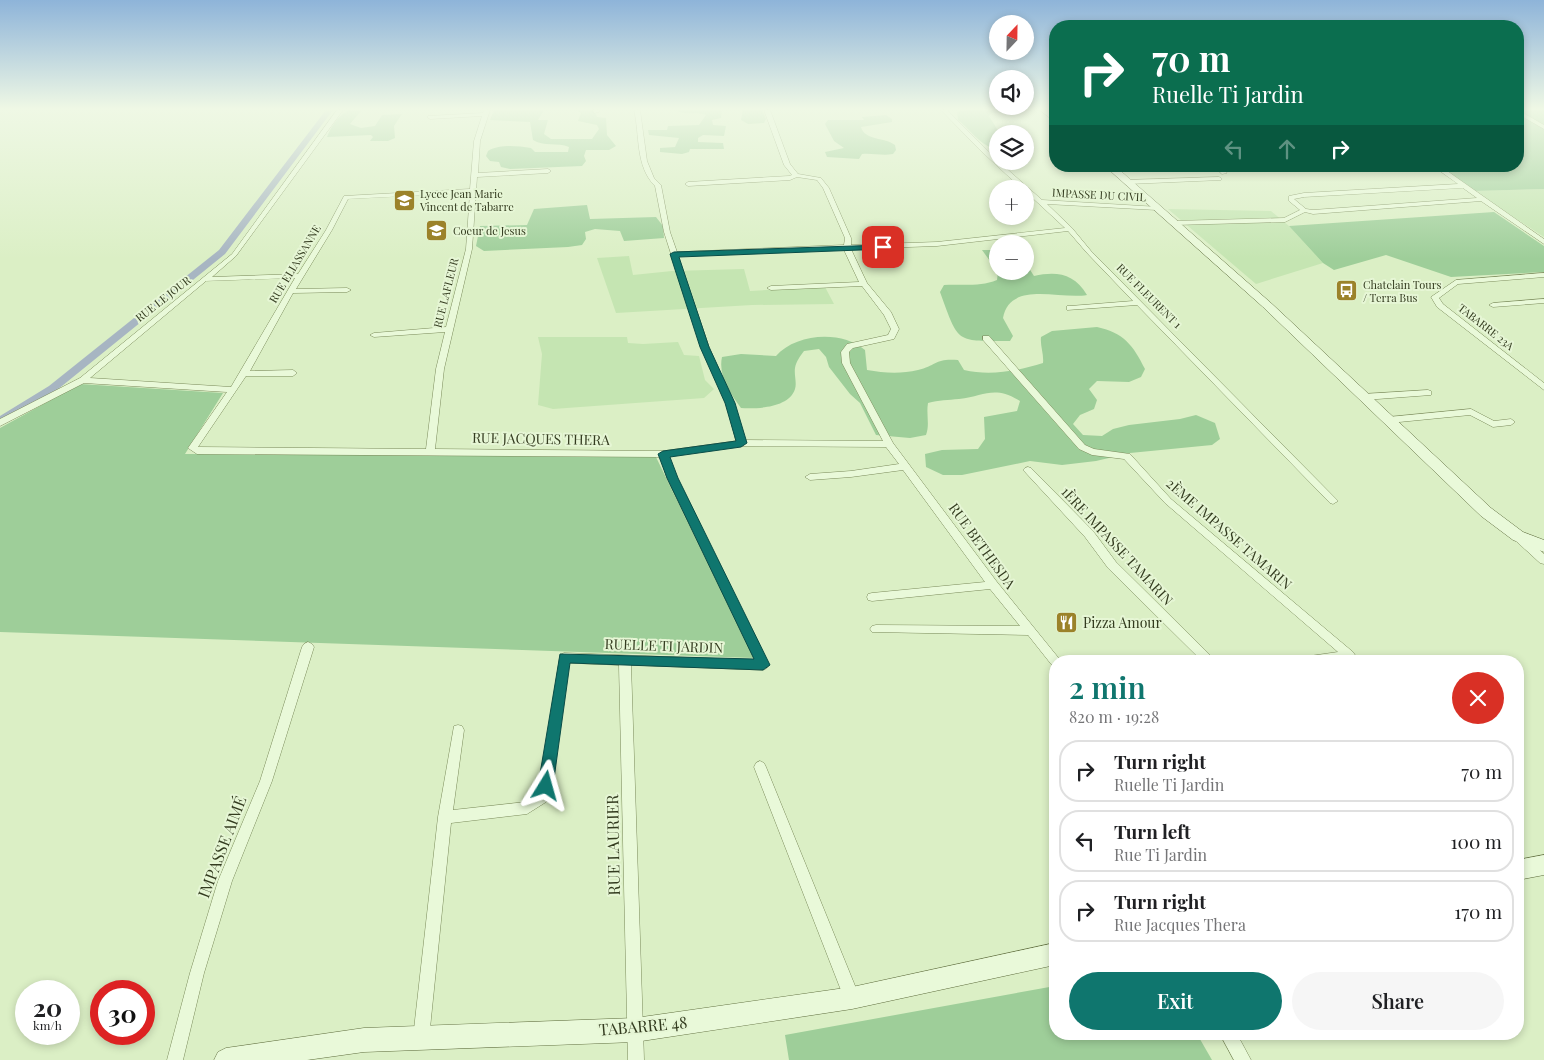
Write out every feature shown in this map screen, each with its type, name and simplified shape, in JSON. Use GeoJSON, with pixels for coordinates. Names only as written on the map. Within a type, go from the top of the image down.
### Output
{"type":"FeatureCollection","features":[{"type":"Feature","properties":{"kind":"main road"},"geometry":{"type":"LineString","coordinates":[[1116,172],[1267,305],[1486,512],[1518,536],[1544,546]]}},
{"type":"Feature","properties":{"kind":"main road"},"geometry":{"type":"LineString","coordinates":[[1524,869],[1544,865]]}},
{"type":"Feature","properties":{"kind":"main road","name":"TABARRE 48"},"geometry":{"type":"LineString","coordinates":[[226,1060],[316,1053],[421,1038],[635,1030],[852,998],[1049,955]]}},
{"type":"Feature","properties":{"kind":"street","name":"RUE LE JOUR"},"geometry":{"type":"LineString","coordinates":[[0,423],[83,380],[110,356],[207,279],[239,249],[304,159]]}},
{"type":"Feature","properties":{"kind":"street","name":"RUE LAFLEUR"},"geometry":{"type":"LineString","coordinates":[[430,452],[440,369],[469,248],[475,159]]}},
{"type":"Feature","properties":{"kind":"street"},"geometry":{"type":"LineString","coordinates":[[643,159],[654,182],[658,185],[666,232],[705,347],[730,403],[741,443]]}},
{"type":"Feature","properties":{"kind":"street"},"geometry":{"type":"LineString","coordinates":[[771,288],[864,284],[847,249],[848,238],[826,188],[818,179],[796,175],[787,166],[785,159]]}},
{"type":"Feature","properties":{"kind":"street","name":"RUE FLEURENT 1"},"geometry":{"type":"LineString","coordinates":[[995,159],[1039,202],[1070,228],[1140,303],[1333,501]]}},
{"type":"Feature","properties":{"kind":"street"},"geometry":{"type":"LineString","coordinates":[[474,175],[548,171]]}},
{"type":"Feature","properties":{"kind":"street"},"geometry":{"type":"LineString","coordinates":[[1444,172],[1544,242]]}},
{"type":"Feature","properties":{"kind":"street"},"geometry":{"type":"LineString","coordinates":[[688,184],[790,178],[796,175]]}},
{"type":"Feature","properties":{"kind":"street"},"geometry":{"type":"LineString","coordinates":[[1128,182],[1219,179]]}},
{"type":"Feature","properties":{"kind":"street"},"geometry":{"type":"LineString","coordinates":[[1463,186],[1291,197],[1291,200],[1304,210],[1312,212],[1482,199]]}},
{"type":"Feature","properties":{"kind":"street","name":"RUE ELIASSANNE"},"geometry":{"type":"LineString","coordinates":[[193,448],[244,374],[347,196],[472,191]]}},
{"type":"Feature","properties":{"kind":"street","name":"IMPASSE DU CIVIL"},"geometry":{"type":"LineString","coordinates":[[1039,202],[1157,208]]}},
{"type":"Feature","properties":{"kind":"street"},"geometry":{"type":"LineString","coordinates":[[1174,223],[1285,220],[1304,210]]}},
{"type":"Feature","properties":{"kind":"street"},"geometry":{"type":"LineString","coordinates":[[674,254],[847,249],[938,244],[1070,228]]}},
{"type":"Feature","properties":{"kind":"street","name":"TABARRE 23A"},"geometry":{"type":"LineString","coordinates":[[1544,275],[1456,282],[1435,297],[1440,305],[1544,387]]}},
{"type":"Feature","properties":{"kind":"street"},"geometry":{"type":"LineString","coordinates":[[207,279],[300,276]]}},
{"type":"Feature","properties":{"kind":"street","name":"RUE BETHESDA"},"geometry":{"type":"LineString","coordinates":[[864,284],[888,314],[895,329],[891,337],[850,346],[845,352],[846,363],[890,444],[993,586],[1050,655]]}},
{"type":"Feature","properties":{"kind":"street"},"geometry":{"type":"LineString","coordinates":[[291,291],[347,290]]}},
{"type":"Feature","properties":{"kind":"street"},"geometry":{"type":"LineString","coordinates":[[1493,305],[1544,301]]}},
{"type":"Feature","properties":{"kind":"street"},"geometry":{"type":"LineString","coordinates":[[1070,308],[1140,303]]}},
{"type":"Feature","properties":{"kind":"street"},"geometry":{"type":"LineString","coordinates":[[374,335],[449,329]]}},
{"type":"Feature","properties":{"kind":"street","name":"2ÈME IMPASSE TAMARIN"},"geometry":{"type":"LineString","coordinates":[[986,338],[1082,447],[1092,452],[1127,456],[1168,501],[1350,655]]}},
{"type":"Feature","properties":{"kind":"street"},"geometry":{"type":"LineString","coordinates":[[244,374],[293,373]]}},
{"type":"Feature","properties":{"kind":"street"},"geometry":{"type":"LineString","coordinates":[[83,380],[232,390]]}},
{"type":"Feature","properties":{"kind":"street"},"geometry":{"type":"LineString","coordinates":[[1364,398],[1428,393]]}},
{"type":"Feature","properties":{"kind":"street"},"geometry":{"type":"LineString","coordinates":[[1389,420],[1471,412],[1491,424],[1511,422]]}},
{"type":"Feature","properties":{"kind":"street","name":"RUE JACQUES THERA"},"geometry":{"type":"LineString","coordinates":[[193,448],[198,451],[663,454],[741,443],[890,444]]}},
{"type":"Feature","properties":{"kind":"street","name":"RUELLE TI JARDIN"},"geometry":{"type":"LineString","coordinates":[[445,817],[527,808],[541,798],[546,786],[564,658],[763,665],[672,478],[663,454]]}},
{"type":"Feature","properties":{"kind":"street"},"geometry":{"type":"LineString","coordinates":[[810,477],[851,474],[906,466]]}},
{"type":"Feature","properties":{"kind":"street","name":"1ÈRE IMPASSE TAMARIN"},"geometry":{"type":"LineString","coordinates":[[1028,470],[1089,534],[1112,565],[1202,655]]}},
{"type":"Feature","properties":{"kind":"street"},"geometry":{"type":"LineString","coordinates":[[1518,536],[1544,560]]}},
{"type":"Feature","properties":{"kind":"street"},"geometry":{"type":"LineString","coordinates":[[872,597],[993,586]]}},
{"type":"Feature","properties":{"kind":"street"},"geometry":{"type":"LineString","coordinates":[[876,629],[1029,631]]}},
{"type":"Feature","properties":{"kind":"street","name":"IMPASSE AIMÉ"},"geometry":{"type":"LineString","coordinates":[[175,1060],[197,973],[225,882],[266,781],[308,647]]}},
{"type":"Feature","properties":{"kind":"street","name":"RUE LAURIER"},"geometry":{"type":"LineString","coordinates":[[625,660],[636,1060]]}},
{"type":"Feature","properties":{"kind":"street"},"geometry":{"type":"LineString","coordinates":[[421,1038],[445,817],[458,730]]}},
{"type":"Feature","properties":{"kind":"street"},"geometry":{"type":"LineString","coordinates":[[760,767],[852,998]]}},
{"type":"Feature","properties":{"kind":"street"},"geometry":{"type":"LineString","coordinates":[[1231,1040],[1243,1060]]}},
{"type":"Feature","properties":{"kind":"green space"},"geometry":{"type":"Polygon","coordinates":[[[489,159],[585,159],[586,161],[582,166],[510,169],[501,167],[499,162],[489,159]]]}},
{"type":"Feature","properties":{"kind":"green space"},"geometry":{"type":"Polygon","coordinates":[[[1524,159],[1544,159],[1544,189],[1474,191],[1447,172],[1524,172],[1524,159]]]}},
{"type":"Feature","properties":{"kind":"green space"},"geometry":{"type":"Polygon","coordinates":[[[1544,189],[1544,237],[1474,191],[1544,189]]]}},
{"type":"Feature","properties":{"kind":"green space"},"geometry":{"type":"Polygon","coordinates":[[[587,205],[590,219],[656,217],[663,226],[664,238],[624,241],[620,231],[595,229],[585,232],[586,239],[582,245],[568,247],[484,251],[476,246],[480,226],[527,225],[534,209],[587,205]]]}},
{"type":"Feature","properties":{"kind":"green space"},"geometry":{"type":"Polygon","coordinates":[[[1168,209],[1271,211],[1289,226],[1323,263],[1256,284],[1168,209]]]}},
{"type":"Feature","properties":{"kind":"green space"},"geometry":{"type":"Polygon","coordinates":[[[1494,212],[1544,246],[1544,272],[1451,277],[1386,255],[1334,270],[1323,263],[1289,226],[1494,212]]]}},
{"type":"Feature","properties":{"kind":"green space"},"geometry":{"type":"Polygon","coordinates":[[[982,250],[989,250],[989,260],[982,250]]]}},
{"type":"Feature","properties":{"kind":"green space"},"geometry":{"type":"Polygon","coordinates":[[[629,256],[633,275],[672,271],[744,269],[750,291],[825,287],[834,304],[752,305],[616,313],[597,258],[629,256]]]}},
{"type":"Feature","properties":{"kind":"green space"},"geometry":{"type":"Polygon","coordinates":[[[1057,274],[1064,275],[1076,282],[1087,295],[1038,294],[1026,295],[1015,299],[1008,306],[1003,318],[1013,336],[1010,341],[979,341],[962,336],[951,322],[940,292],[944,285],[997,280],[1034,280],[1034,276],[1057,274]]]}},
{"type":"Feature","properties":{"kind":"green space"},"geometry":{"type":"Polygon","coordinates":[[[1097,327],[1114,333],[1127,341],[1145,369],[1141,377],[1129,382],[1097,381],[1089,389],[1097,400],[1094,409],[1080,415],[1073,424],[1083,435],[1102,436],[1113,429],[1129,425],[1180,419],[1196,415],[1215,423],[1220,439],[1212,445],[1130,453],[1096,461],[1062,465],[1030,461],[962,475],[943,475],[926,467],[925,454],[942,450],[978,449],[985,439],[984,417],[1017,411],[1020,401],[1011,396],[990,393],[932,402],[928,403],[926,435],[910,438],[876,435],[860,403],[850,394],[829,367],[826,357],[819,349],[804,351],[798,359],[796,366],[796,387],[792,395],[779,404],[772,406],[741,408],[723,378],[721,364],[722,357],[741,354],[776,356],[785,348],[795,343],[819,337],[832,337],[844,339],[865,350],[867,370],[905,372],[918,370],[941,361],[958,360],[964,370],[984,373],[1004,372],[1043,363],[1041,337],[1052,331],[1097,327]]]}},
{"type":"Feature","properties":{"kind":"green space"},"geometry":{"type":"Polygon","coordinates":[[[538,337],[627,337],[628,343],[643,344],[678,342],[684,355],[699,356],[705,380],[714,389],[704,398],[553,409],[538,405],[542,354],[538,337]]]}},
{"type":"Feature","properties":{"kind":"green space"},"geometry":{"type":"Polygon","coordinates":[[[80,384],[223,393],[185,454],[655,455],[754,658],[0,632],[0,428],[80,384]]]}},
{"type":"Feature","properties":{"kind":"green space"},"geometry":{"type":"Polygon","coordinates":[[[1049,987],[1049,1040],[1200,1040],[1212,1060],[789,1060],[785,1035],[1049,987]]]}},
{"type":"Feature","properties":{"kind":"waterway"},"geometry":{"type":"LineString","coordinates":[[0,421],[53,388],[222,252],[292,159]]}},
{"type":"Feature","properties":{"kind":"place","name":"Lycee Jean Marie Vincent de Tabarre"},"geometry":{"type":"Point","coordinates":[404,200]}},
{"type":"Feature","properties":{"kind":"place","name":"Coeur de Jesus"},"geometry":{"type":"Point","coordinates":[437,231]}},
{"type":"Feature","properties":{"kind":"place","name":"Chatelain Tours / Terra Bus"},"geometry":{"type":"Point","coordinates":[1347,291]}},
{"type":"Feature","properties":{"kind":"place","name":"Pizza Amour"},"geometry":{"type":"Point","coordinates":[1067,623]}},
{"type":"Feature","properties":{"kind":"route"},"geometry":{"type":"LineString","coordinates":[[546,786],[564,658],[763,665],[672,478],[663,454],[741,443],[730,403],[705,347],[674,254],[883,247]]}}]}
